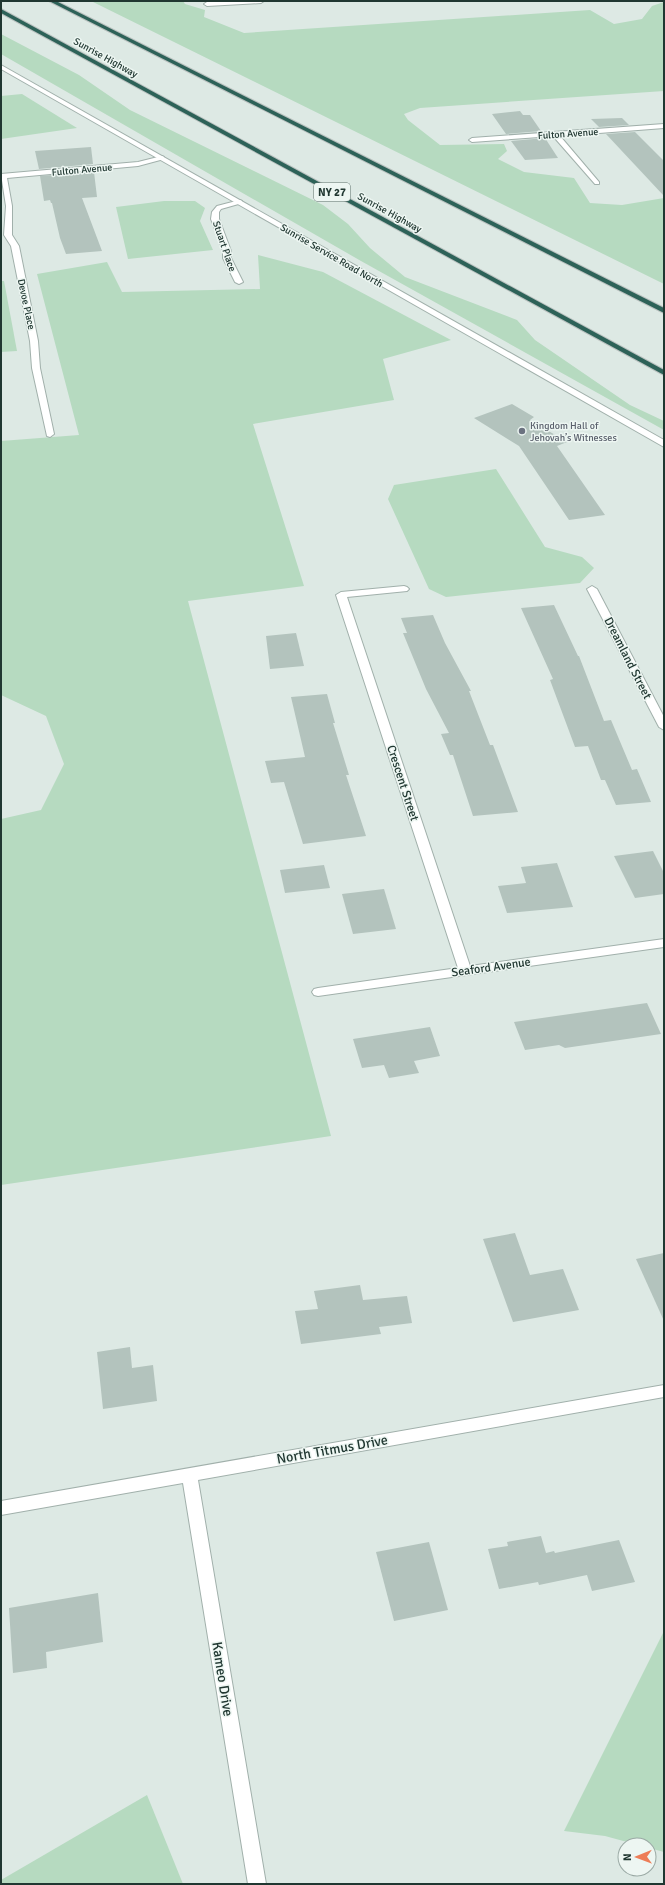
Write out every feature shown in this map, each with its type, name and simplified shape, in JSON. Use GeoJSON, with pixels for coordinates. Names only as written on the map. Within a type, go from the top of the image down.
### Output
{"type":"FeatureCollection","features":[{"type":"Feature","properties":{"kind":"highway"},"geometry":{"type":"LineString","coordinates":[[52,1],[664,311]]}},
{"type":"Feature","properties":{"kind":"highway","name":"Sunrise Highway"},"geometry":{"type":"LineString","coordinates":[[1,11],[664,373]]}},
{"type":"Feature","properties":{"kind":"street"},"geometry":{"type":"LineString","coordinates":[[207,4],[261,1]]}},
{"type":"Feature","properties":{"kind":"street","name":"Sunrise Service Road North"},"geometry":{"type":"LineString","coordinates":[[1,67],[664,444]]}},
{"type":"Feature","properties":{"kind":"street","name":"Fulton Avenue"},"geometry":{"type":"LineString","coordinates":[[472,140],[664,126]]}},
{"type":"Feature","properties":{"kind":"street"},"geometry":{"type":"LineString","coordinates":[[556,134],[598,183]]}},
{"type":"Feature","properties":{"kind":"street","name":"Fulton Avenue"},"geometry":{"type":"LineString","coordinates":[[2,176],[138,164],[162,158]]}},
{"type":"Feature","properties":{"kind":"street","name":"Devoe Place"},"geometry":{"type":"LineString","coordinates":[[2,176],[9,206],[8,235],[15,246],[34,341],[36,368],[50,434]]}},
{"type":"Feature","properties":{"kind":"street","name":"Stuart Place"},"geometry":{"type":"LineString","coordinates":[[239,282],[227,258],[227,251],[215,219],[215,212],[219,207],[240,202]]}},
{"type":"Feature","properties":{"kind":"street","name":"Crescent Street"},"geometry":{"type":"LineString","coordinates":[[404,588],[341,595],[465,970]]}},
{"type":"Feature","properties":{"kind":"street","name":"Dreamland Street"},"geometry":{"type":"LineString","coordinates":[[592,589],[664,727]]}},
{"type":"Feature","properties":{"kind":"street","name":"Seaford Avenue"},"geometry":{"type":"LineString","coordinates":[[318,992],[664,943]]}},
{"type":"Feature","properties":{"kind":"street","name":"North Titmus Drive"},"geometry":{"type":"LineString","coordinates":[[1,1508],[664,1391]]}},
{"type":"Feature","properties":{"kind":"street","name":"Kameo Drive"},"geometry":{"type":"LineString","coordinates":[[189,1474],[257,1884]]}},
{"type":"Feature","properties":{"kind":"green space"},"geometry":{"type":"Polygon","coordinates":[[[91,1],[183,1],[185,4],[205,10],[204,17],[244,33],[590,10],[614,24],[642,19],[652,6],[664,2],[664,91],[420,108],[404,114],[408,120],[440,145],[504,144],[507,151],[498,159],[524,172],[574,178],[590,203],[622,205],[664,198],[664,284],[91,1]]]}},
{"type":"Feature","properties":{"kind":"green space"},"geometry":{"type":"Polygon","coordinates":[[[1,34],[79,75],[130,110],[323,205],[348,224],[370,248],[405,277],[517,320],[535,340],[630,405],[664,421],[664,430],[361,261],[1,54],[1,34]]]}},
{"type":"Feature","properties":{"kind":"green space"},"geometry":{"type":"Polygon","coordinates":[[[22,94],[77,128],[1,139],[1,96],[22,94]]]}},
{"type":"Feature","properties":{"kind":"green space"},"geometry":{"type":"Polygon","coordinates":[[[164,201],[195,201],[205,208],[200,221],[213,250],[128,259],[116,207],[164,201]]]}},
{"type":"Feature","properties":{"kind":"green space"},"geometry":{"type":"Polygon","coordinates":[[[258,255],[323,272],[451,340],[383,359],[394,400],[253,424],[304,586],[188,601],[331,1136],[1,1185],[1,819],[41,810],[64,764],[46,716],[1,695],[1,441],[79,435],[37,274],[107,262],[122,292],[260,289],[258,255]]]}},
{"type":"Feature","properties":{"kind":"green space"},"geometry":{"type":"Polygon","coordinates":[[[1,281],[4,281],[17,351],[1,352],[1,281]]]}},
{"type":"Feature","properties":{"kind":"green space"},"geometry":{"type":"Polygon","coordinates":[[[496,469],[545,547],[582,557],[594,568],[580,583],[446,597],[429,589],[388,499],[394,485],[496,469]]]}},
{"type":"Feature","properties":{"kind":"green space"},"geometry":{"type":"Polygon","coordinates":[[[664,1631],[664,1852],[657,1850],[657,1837],[617,1837],[617,1839],[605,1836],[564,1831],[664,1631]]]}},
{"type":"Feature","properties":{"kind":"green space"},"geometry":{"type":"Polygon","coordinates":[[[147,1795],[183,1884],[1,1884],[1,1880],[147,1795]]]}},
{"type":"Feature","properties":{"kind":"building"},"geometry":{"type":"Polygon","coordinates":[[[520,111],[523,115],[530,115],[541,131],[506,134],[492,114],[520,111]]]}},
{"type":"Feature","properties":{"kind":"building"},"geometry":{"type":"Polygon","coordinates":[[[622,118],[629,125],[599,127],[591,119],[622,118]]]}},
{"type":"Feature","properties":{"kind":"building"},"geometry":{"type":"Polygon","coordinates":[[[635,132],[664,161],[664,196],[606,134],[635,132]]]}},
{"type":"Feature","properties":{"kind":"building"},"geometry":{"type":"Polygon","coordinates":[[[545,138],[558,158],[525,160],[511,141],[545,138]]]}},
{"type":"Feature","properties":{"kind":"building"},"geometry":{"type":"Polygon","coordinates":[[[91,147],[93,164],[39,169],[35,151],[91,147]]]}},
{"type":"Feature","properties":{"kind":"building"},"geometry":{"type":"Polygon","coordinates":[[[94,172],[97,197],[82,198],[102,251],[66,254],[60,238],[52,203],[50,200],[44,201],[40,176],[94,172]]]}},
{"type":"Feature","properties":{"kind":"building"},"geometry":{"type":"Polygon","coordinates":[[[512,404],[534,417],[530,420],[567,442],[557,446],[605,515],[569,520],[519,446],[474,418],[512,404]]]}},
{"type":"Feature","properties":{"kind":"building"},"geometry":{"type":"Polygon","coordinates":[[[554,605],[579,656],[604,721],[611,720],[632,770],[637,769],[651,802],[616,805],[605,780],[601,780],[588,746],[575,747],[550,680],[553,679],[521,608],[554,605]]]}},
{"type":"Feature","properties":{"kind":"building"},"geometry":{"type":"Polygon","coordinates":[[[433,615],[445,643],[471,691],[469,691],[490,745],[493,745],[518,812],[473,816],[453,755],[450,755],[441,734],[449,733],[426,689],[403,633],[407,633],[401,618],[433,615]]]}},
{"type":"Feature","properties":{"kind":"building"},"geometry":{"type":"Polygon","coordinates":[[[296,633],[304,666],[270,669],[266,636],[296,633]]]}},
{"type":"Feature","properties":{"kind":"building"},"geometry":{"type":"Polygon","coordinates":[[[327,694],[335,723],[333,723],[349,775],[346,775],[366,836],[303,844],[284,782],[271,783],[265,761],[305,757],[291,697],[327,694]]]}},
{"type":"Feature","properties":{"kind":"building"},"geometry":{"type":"Polygon","coordinates":[[[653,851],[664,873],[664,894],[635,898],[614,856],[653,851]]]}},
{"type":"Feature","properties":{"kind":"building"},"geometry":{"type":"Polygon","coordinates":[[[557,863],[573,907],[507,913],[498,886],[526,883],[521,867],[557,863]]]}},
{"type":"Feature","properties":{"kind":"building"},"geometry":{"type":"Polygon","coordinates":[[[324,865],[330,888],[285,893],[280,870],[324,865]]]}},
{"type":"Feature","properties":{"kind":"building"},"geometry":{"type":"Polygon","coordinates":[[[384,889],[396,929],[353,934],[342,894],[384,889]]]}},
{"type":"Feature","properties":{"kind":"building"},"geometry":{"type":"Polygon","coordinates":[[[647,1003],[661,1034],[565,1048],[559,1045],[525,1050],[514,1022],[647,1003]]]}},
{"type":"Feature","properties":{"kind":"building"},"geometry":{"type":"Polygon","coordinates":[[[430,1027],[440,1056],[414,1061],[419,1073],[389,1078],[384,1065],[362,1068],[353,1039],[430,1027]]]}},
{"type":"Feature","properties":{"kind":"building"},"geometry":{"type":"Polygon","coordinates":[[[515,1233],[530,1275],[563,1269],[579,1310],[513,1322],[483,1239],[515,1233]]]}},
{"type":"Feature","properties":{"kind":"building"},"geometry":{"type":"Polygon","coordinates":[[[664,1253],[664,1321],[636,1259],[664,1253]]]}},
{"type":"Feature","properties":{"kind":"building"},"geometry":{"type":"Polygon","coordinates":[[[360,1285],[363,1300],[407,1296],[412,1323],[379,1327],[381,1334],[301,1344],[295,1311],[318,1309],[314,1291],[360,1285]]]}},
{"type":"Feature","properties":{"kind":"building"},"geometry":{"type":"Polygon","coordinates":[[[130,1347],[132,1368],[153,1365],[157,1401],[103,1409],[97,1352],[130,1347]]]}},
{"type":"Feature","properties":{"kind":"building"},"geometry":{"type":"Polygon","coordinates":[[[541,1536],[546,1553],[554,1551],[555,1553],[619,1540],[635,1582],[592,1591],[587,1575],[539,1585],[538,1582],[499,1589],[488,1549],[508,1546],[507,1542],[541,1536]]]}},
{"type":"Feature","properties":{"kind":"building"},"geometry":{"type":"Polygon","coordinates":[[[429,1542],[448,1610],[394,1621],[376,1552],[429,1542]]]}},
{"type":"Feature","properties":{"kind":"building"},"geometry":{"type":"Polygon","coordinates":[[[98,1593],[103,1642],[46,1652],[47,1668],[13,1673],[9,1608],[98,1593]]]}},
{"type":"Feature","properties":{"kind":"place","name":"Kingdom Hall of Jehovah’s Witnesses"},"geometry":{"type":"Point","coordinates":[522,431]}}]}
